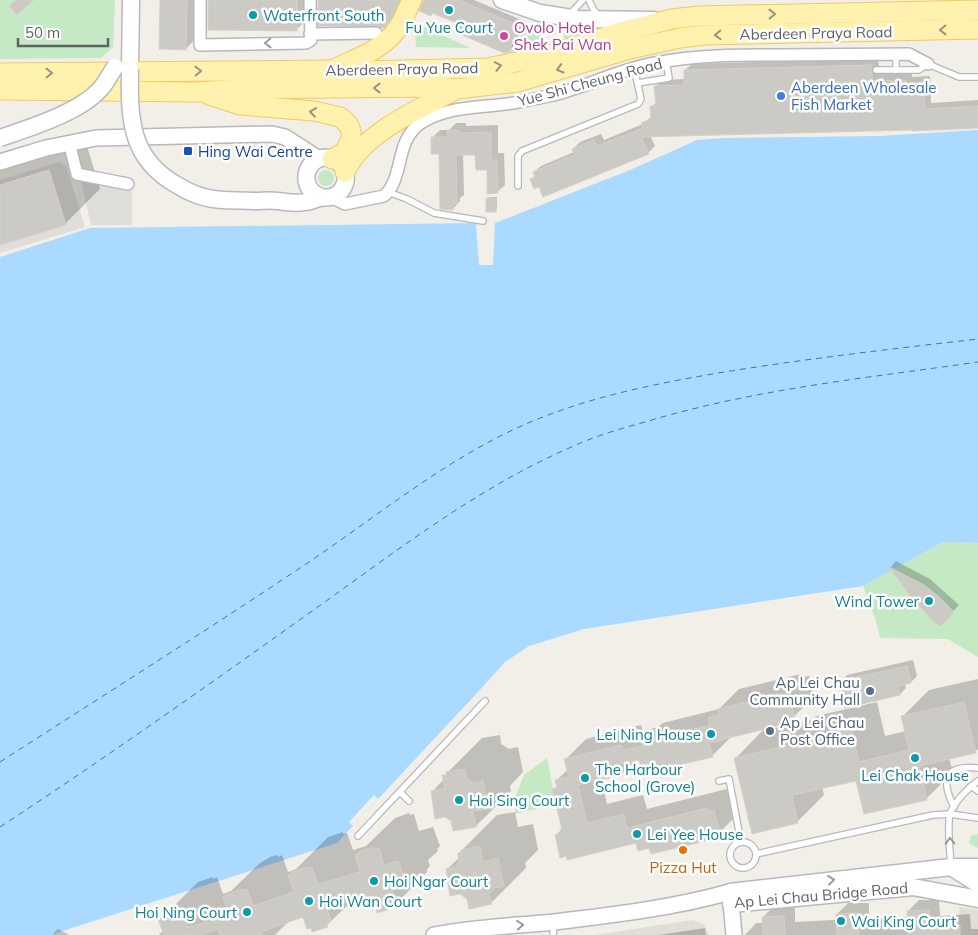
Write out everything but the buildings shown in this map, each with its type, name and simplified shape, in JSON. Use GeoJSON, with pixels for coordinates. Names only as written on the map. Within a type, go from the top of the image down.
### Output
{"type":"FeatureCollection","features":[{"type":"Feature","properties":{"kind":"main road"},"geometry":{"type":"LineString","coordinates":[[333,70],[370,53],[393,35],[402,22],[412,0]]}},
{"type":"Feature","properties":{"kind":"main road"},"geometry":{"type":"LineString","coordinates":[[502,0],[532,11],[578,19],[672,20]]}},
{"type":"Feature","properties":{"kind":"main road"},"geometry":{"type":"LineString","coordinates":[[130,5],[130,114],[141,149],[150,165],[171,182],[198,195],[212,199],[290,203],[306,202],[338,194],[354,156],[391,124],[457,89]]}},
{"type":"Feature","properties":{"kind":"main road","name":"Aberdeen Praya Road"},"geometry":{"type":"LineString","coordinates":[[0,73],[353,71],[486,68],[542,58],[611,35],[672,20],[723,15],[978,10]]}},
{"type":"Feature","properties":{"kind":"main road","name":"Aberdeen Praya Road"},"geometry":{"type":"LineString","coordinates":[[0,90],[198,92],[241,89],[457,89],[518,82],[630,49],[705,35],[978,28]]}},
{"type":"Feature","properties":{"kind":"main road"},"geometry":{"type":"LineString","coordinates":[[0,138],[63,114],[88,99],[101,88],[130,38]]}},
{"type":"Feature","properties":{"kind":"main road"},"geometry":{"type":"LineString","coordinates":[[198,92],[240,105],[314,111],[340,117],[348,124],[352,139],[345,152],[316,166],[292,193],[278,201]]}},
{"type":"Feature","properties":{"kind":"main road"},"geometry":{"type":"LineString","coordinates":[[316,166],[338,162],[345,178]]}},
{"type":"Feature","properties":{"kind":"main road"},"geometry":{"type":"LineString","coordinates":[[316,166],[310,191],[326,197]]}},
{"type":"Feature","properties":{"kind":"main road"},"geometry":{"type":"LineString","coordinates":[[951,867],[978,884]]}},
{"type":"Feature","properties":{"kind":"main road","name":"Ap Lei Chau Bridge Road"},"geometry":{"type":"LineString","coordinates":[[731,898],[951,867],[978,867]]}},
{"type":"Feature","properties":{"kind":"main road","name":"Ap Lei Chau Bridge Road"},"geometry":{"type":"LineString","coordinates":[[731,898],[913,887],[978,899]]}},
{"type":"Feature","properties":{"kind":"street"},"geometry":{"type":"LineString","coordinates":[[200,0],[200,45],[306,43],[311,40],[310,0]]}},
{"type":"Feature","properties":{"kind":"street"},"geometry":{"type":"LineString","coordinates":[[310,34],[376,33]]}},
{"type":"Feature","properties":{"kind":"street","name":"Yue Shi Cheung Road"},"geometry":{"type":"LineString","coordinates":[[388,192],[396,178],[406,140],[412,131],[420,124],[437,115],[462,108],[515,103],[554,95],[634,68],[702,55],[909,54],[928,64]]}},
{"type":"Feature","properties":{"kind":"street"},"geometry":{"type":"LineString","coordinates":[[0,162],[69,142],[114,136],[272,134],[285,137],[300,148],[316,166]]}},
{"type":"Feature","properties":{"kind":"street"},"geometry":{"type":"LineString","coordinates":[[69,142],[77,174],[128,184]]}},
{"type":"Feature","properties":{"kind":"street"},"geometry":{"type":"LineString","coordinates":[[345,178],[360,200]]}},
{"type":"Feature","properties":{"kind":"street"},"geometry":{"type":"LineString","coordinates":[[326,197],[345,204],[384,196],[388,192]]}},
{"type":"Feature","properties":{"kind":"street"},"geometry":{"type":"LineString","coordinates":[[731,898],[734,935]]}},
{"type":"Feature","properties":{"kind":"street","name":"Ap Lei Chau Bridge Road"},"geometry":{"type":"LineString","coordinates":[[434,935],[454,931],[554,928],[693,902],[731,898]]}},
{"type":"Feature","properties":{"kind":"lane"},"geometry":{"type":"LineString","coordinates":[[564,17],[571,14],[583,0]]}},
{"type":"Feature","properties":{"kind":"lane"},"geometry":{"type":"LineString","coordinates":[[589,0],[593,9],[602,19]]}},
{"type":"Feature","properties":{"kind":"lane"},"geometry":{"type":"LineString","coordinates":[[896,54],[896,70]]}},
{"type":"Feature","properties":{"kind":"lane"},"geometry":{"type":"LineString","coordinates":[[638,83],[669,78],[666,61]]}},
{"type":"Feature","properties":{"kind":"lane"},"geometry":{"type":"LineString","coordinates":[[876,70],[918,70],[928,64],[959,77],[978,77]]}},
{"type":"Feature","properties":{"kind":"lane"},"geometry":{"type":"LineString","coordinates":[[518,186],[518,156],[522,151],[638,104],[640,99],[634,68]]}},
{"type":"Feature","properties":{"kind":"lane"},"geometry":{"type":"LineString","coordinates":[[388,192],[407,199],[434,213],[484,221]]}},
{"type":"Feature","properties":{"kind":"lane"},"geometry":{"type":"LineString","coordinates":[[358,836],[485,701]]}},
{"type":"Feature","properties":{"kind":"lane"},"geometry":{"type":"LineString","coordinates":[[954,806],[948,796],[946,784],[952,770],[978,768]]}},
{"type":"Feature","properties":{"kind":"lane"},"geometry":{"type":"LineString","coordinates":[[719,781],[729,779],[741,842]]}},
{"type":"Feature","properties":{"kind":"lane"},"geometry":{"type":"LineString","coordinates":[[951,867],[950,814],[954,806],[971,786],[978,781]]}},
{"type":"Feature","properties":{"kind":"lane"},"geometry":{"type":"LineString","coordinates":[[971,786],[978,791]]}},
{"type":"Feature","properties":{"kind":"lane"},"geometry":{"type":"LineString","coordinates":[[400,792],[409,801]]}},
{"type":"Feature","properties":{"kind":"lane"},"geometry":{"type":"LineString","coordinates":[[756,854],[939,814],[978,818]]}},
{"type":"Feature","properties":{"kind":"lane"},"geometry":{"type":"LineString","coordinates":[[741,842],[751,845],[756,854],[754,862],[747,867],[736,864],[731,858],[732,850],[741,842]]}},
{"type":"Feature","properties":{"kind":"shaded area"},"geometry":{"type":"Polygon","coordinates":[[[59,162],[66,166],[85,227],[0,253],[0,180],[59,162]]]}},
{"type":"Feature","properties":{"kind":"shaded area"},"geometry":{"type":"Polygon","coordinates":[[[81,181],[132,191],[132,225],[91,225],[81,181]]]}},
{"type":"Feature","properties":{"kind":"shaded area"},"geometry":{"type":"Polygon","coordinates":[[[959,907],[978,910],[978,935],[960,935],[959,907]]]}},
{"type":"Feature","properties":{"kind":"shaded area"},"geometry":{"type":"Polygon","coordinates":[[[692,920],[704,924],[709,935],[595,935],[692,920]]]}},
{"type":"Feature","properties":{"kind":"green space"},"geometry":{"type":"Polygon","coordinates":[[[0,0],[115,0],[113,47],[101,58],[0,59],[0,0]]]}},
{"type":"Feature","properties":{"kind":"green space"},"geometry":{"type":"Polygon","coordinates":[[[417,24],[471,48],[416,47],[415,27],[417,24]]]}},
{"type":"Feature","properties":{"kind":"green space"},"geometry":{"type":"Polygon","coordinates":[[[520,26],[541,36],[544,40],[544,45],[508,54],[520,26]]]}},
{"type":"Feature","properties":{"kind":"green space"},"geometry":{"type":"Polygon","coordinates":[[[564,29],[578,30],[578,34],[574,34],[578,36],[570,41],[564,38],[564,29]]]}},
{"type":"Feature","properties":{"kind":"green space"},"geometry":{"type":"Polygon","coordinates":[[[326,170],[332,172],[334,178],[332,184],[326,186],[320,184],[318,178],[320,172],[326,170]]]}},
{"type":"Feature","properties":{"kind":"green space"},"geometry":{"type":"Polygon","coordinates":[[[943,542],[978,543],[978,657],[948,639],[880,638],[863,586],[943,542]]]}},
{"type":"Feature","properties":{"kind":"green space"},"geometry":{"type":"Polygon","coordinates":[[[547,758],[556,804],[515,814],[516,795],[524,775],[547,758]]]}},
{"type":"Feature","properties":{"kind":"green space"},"geometry":{"type":"Polygon","coordinates":[[[978,834],[978,848],[969,842],[971,836],[978,834]]]}},
{"type":"Feature","properties":{"kind":"water"},"geometry":{"type":"Polygon","coordinates":[[[978,130],[978,543],[943,542],[863,586],[584,629],[529,646],[505,662],[337,843],[50,935],[0,935],[0,257],[90,228],[476,223],[479,265],[493,265],[495,223],[630,170],[697,140],[880,136],[978,130]]]}},
{"type":"Feature","properties":{"kind":"pier"},"geometry":{"type":"Polygon","coordinates":[[[374,795],[378,799],[353,826],[349,822],[374,795]]]}},
{"type":"Feature","properties":{"kind":"ferry route"},"geometry":{"type":"LineString","coordinates":[[0,762],[273,586],[419,484],[503,434],[533,421],[578,404],[648,386],[694,377],[880,350],[978,339]]}},
{"type":"Feature","properties":{"kind":"ferry route"},"geometry":{"type":"LineString","coordinates":[[0,827],[159,720],[406,544],[468,502],[533,465],[596,437],[625,427],[727,401],[853,379],[978,362]]}},
{"type":"Feature","properties":{"kind":"place","name":"Fu Yue Court"},"geometry":{"type":"Point","coordinates":[449,10]}},
{"type":"Feature","properties":{"kind":"place","name":"Waterfront South"},"geometry":{"type":"Point","coordinates":[253,15]}},
{"type":"Feature","properties":{"kind":"place","name":"Ovolo Hotel Shek Pai Wan"},"geometry":{"type":"Point","coordinates":[504,36]}},
{"type":"Feature","properties":{"kind":"place","name":"Aberdeen Wholesale Fish Market"},"geometry":{"type":"Point","coordinates":[781,96]}},
{"type":"Feature","properties":{"kind":"place","name":"Hing Wai Centre"},"geometry":{"type":"Point","coordinates":[188,151]}},
{"type":"Feature","properties":{"kind":"place","name":"Wind Tower"},"geometry":{"type":"Point","coordinates":[929,601]}},
{"type":"Feature","properties":{"kind":"place","name":"Ap Lei Chau Community Hall"},"geometry":{"type":"Point","coordinates":[870,691]}},
{"type":"Feature","properties":{"kind":"place","name":"Ap Lei Chau Post Office"},"geometry":{"type":"Point","coordinates":[770,731]}},
{"type":"Feature","properties":{"kind":"place","name":"Lei Ning House"},"geometry":{"type":"Point","coordinates":[711,734]}},
{"type":"Feature","properties":{"kind":"place","name":"Lei Chak House"},"geometry":{"type":"Point","coordinates":[915,758]}},
{"type":"Feature","properties":{"kind":"place","name":"The Harbour School (Grove)"},"geometry":{"type":"Point","coordinates":[585,778]}},
{"type":"Feature","properties":{"kind":"place","name":"Hoi Sing Court"},"geometry":{"type":"Point","coordinates":[459,800]}},
{"type":"Feature","properties":{"kind":"place","name":"Lei Yee House"},"geometry":{"type":"Point","coordinates":[637,834]}},
{"type":"Feature","properties":{"kind":"place","name":"Pizza Hut"},"geometry":{"type":"Point","coordinates":[683,850]}},
{"type":"Feature","properties":{"kind":"place","name":"Hoi Ngar Court"},"geometry":{"type":"Point","coordinates":[374,881]}},
{"type":"Feature","properties":{"kind":"place","name":"Hoi Wan Court"},"geometry":{"type":"Point","coordinates":[309,901]}},
{"type":"Feature","properties":{"kind":"place","name":"Hoi Ning Court"},"geometry":{"type":"Point","coordinates":[247,912]}},
{"type":"Feature","properties":{"kind":"place","name":"Wai King Court"},"geometry":{"type":"Point","coordinates":[841,921]}}]}
